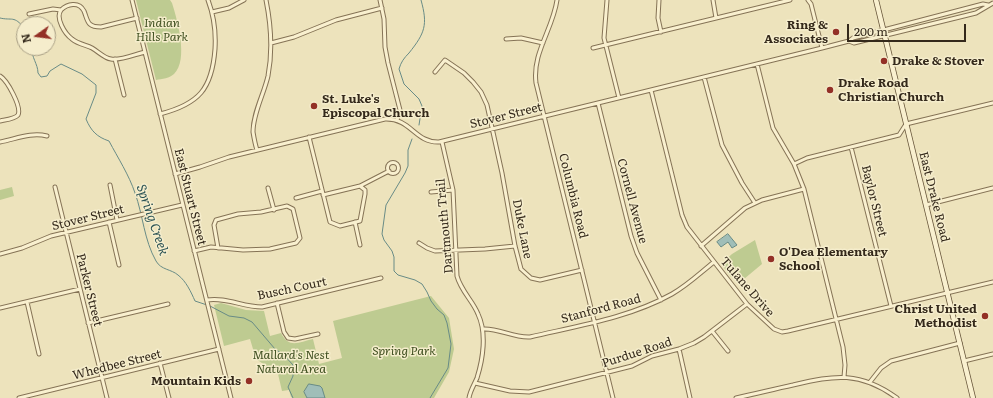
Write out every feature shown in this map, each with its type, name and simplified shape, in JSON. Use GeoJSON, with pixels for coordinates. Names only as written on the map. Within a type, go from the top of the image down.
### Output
{"type":"FeatureCollection","features":[{"type":"Feature","properties":{"kind":"main road","name":"East Drake Road"},"geometry":{"type":"LineString","coordinates":[[876,0],[973,398]]}},
{"type":"Feature","properties":{"kind":"street","name":"East Stuart Street"},"geometry":{"type":"LineString","coordinates":[[132,0],[231,398]]}},
{"type":"Feature","properties":{"kind":"street"},"geometry":{"type":"LineString","coordinates":[[160,114],[174,110],[189,103],[200,94],[212,71],[215,32],[212,12],[208,0]]}},
{"type":"Feature","properties":{"kind":"street"},"geometry":{"type":"LineString","coordinates":[[212,12],[229,8],[244,0]]}},
{"type":"Feature","properties":{"kind":"street"},"geometry":{"type":"LineString","coordinates":[[257,150],[253,133],[254,123],[268,74],[271,43],[270,20],[266,0]]}},
{"type":"Feature","properties":{"kind":"street"},"geometry":{"type":"LineString","coordinates":[[175,174],[257,150],[309,137],[385,119],[397,120],[400,110],[386,52],[380,0]]}},
{"type":"Feature","properties":{"kind":"street","name":"Columbia Road"},"geometry":{"type":"LineString","coordinates":[[557,0],[553,18],[538,56],[535,71],[536,83],[613,398]]}},
{"type":"Feature","properties":{"kind":"street"},"geometry":{"type":"LineString","coordinates":[[607,0],[604,35],[605,45],[619,98]]}},
{"type":"Feature","properties":{"kind":"street"},"geometry":{"type":"LineString","coordinates":[[659,0],[658,18],[661,32]]}},
{"type":"Feature","properties":{"kind":"street"},"geometry":{"type":"LineString","coordinates":[[713,0],[716,18]]}},
{"type":"Feature","properties":{"kind":"street"},"geometry":{"type":"LineString","coordinates":[[593,48],[790,0]]}},
{"type":"Feature","properties":{"kind":"street"},"geometry":{"type":"LineString","coordinates":[[808,0],[811,4],[822,48]]}},
{"type":"Feature","properties":{"kind":"street","name":"Stover Street"},"geometry":{"type":"LineString","coordinates":[[884,33],[976,13],[993,3]]}},
{"type":"Feature","properties":{"kind":"street"},"geometry":{"type":"LineString","coordinates":[[137,18],[101,27],[95,27],[87,21],[80,6],[74,4],[67,6],[59,13],[59,20],[71,39],[90,47],[107,58],[115,59],[145,52]]}},
{"type":"Feature","properties":{"kind":"street","name":"Stover Street"},"geometry":{"type":"LineString","coordinates":[[397,120],[402,122],[424,139],[433,142],[442,142],[492,128],[849,41],[854,43],[983,4],[988,5]]}},
{"type":"Feature","properties":{"kind":"street"},"geometry":{"type":"LineString","coordinates":[[271,43],[294,37],[336,20],[382,8]]}},
{"type":"Feature","properties":{"kind":"street"},"geometry":{"type":"LineString","coordinates":[[28,14],[53,9],[61,10]]}},
{"type":"Feature","properties":{"kind":"street"},"geometry":{"type":"LineString","coordinates":[[506,39],[521,38],[543,43]]}},
{"type":"Feature","properties":{"kind":"street"},"geometry":{"type":"LineString","coordinates":[[115,59],[124,95]]}},
{"type":"Feature","properties":{"kind":"street","name":"Duke Lane"},"geometry":{"type":"LineString","coordinates":[[435,72],[445,60],[468,76],[478,87],[484,98],[502,173],[519,266],[524,274],[531,278],[544,280],[582,270]]}},
{"type":"Feature","properties":{"kind":"street"},"geometry":{"type":"LineString","coordinates":[[757,64],[773,128],[794,164],[804,189],[844,352],[844,377]]}},
{"type":"Feature","properties":{"kind":"street"},"geometry":{"type":"LineString","coordinates":[[0,76],[7,82],[18,110],[18,115],[16,117],[0,121]]}},
{"type":"Feature","properties":{"kind":"street"},"geometry":{"type":"LineString","coordinates":[[704,77],[722,145],[755,203]]}},
{"type":"Feature","properties":{"kind":"street","name":"Tulane Drive"},"geometry":{"type":"LineString","coordinates":[[651,90],[682,214],[687,227],[747,304],[770,326],[780,331],[788,331],[993,282]]}},
{"type":"Feature","properties":{"kind":"street","name":"Cornell Avenue"},"geometry":{"type":"LineString","coordinates":[[598,102],[630,236],[661,300]]}},
{"type":"Feature","properties":{"kind":"street"},"geometry":{"type":"LineString","coordinates":[[794,164],[807,158],[899,136],[906,124],[993,103]]}},
{"type":"Feature","properties":{"kind":"street"},"geometry":{"type":"LineString","coordinates":[[0,142],[29,135],[40,134],[47,136]]}},
{"type":"Feature","properties":{"kind":"street"},"geometry":{"type":"LineString","coordinates":[[309,137],[330,222],[340,226],[360,221],[365,194],[365,190],[360,186]]}},
{"type":"Feature","properties":{"kind":"street","name":"Dartmouth Trail"},"geometry":{"type":"LineString","coordinates":[[442,142],[453,190],[456,272],[459,282],[478,312],[483,329],[481,356],[475,383],[468,398]]}},
{"type":"Feature","properties":{"kind":"street","name":"Baylor Street"},"geometry":{"type":"LineString","coordinates":[[852,147],[891,306]]}},
{"type":"Feature","properties":{"kind":"street"},"geometry":{"type":"LineString","coordinates":[[296,198],[360,186],[388,171]]}},
{"type":"Feature","properties":{"kind":"street"},"geometry":{"type":"LineString","coordinates":[[110,185],[117,220]]}},
{"type":"Feature","properties":{"kind":"street","name":"Parker Street"},"geometry":{"type":"LineString","coordinates":[[55,187],[107,398]]}},
{"type":"Feature","properties":{"kind":"street"},"geometry":{"type":"LineString","coordinates":[[268,188],[274,210]]}},
{"type":"Feature","properties":{"kind":"street"},"geometry":{"type":"LineString","coordinates":[[926,204],[993,188]]}},
{"type":"Feature","properties":{"kind":"street"},"geometry":{"type":"LineString","coordinates":[[701,246],[745,208],[755,203],[804,189]]}},
{"type":"Feature","properties":{"kind":"street"},"geometry":{"type":"LineString","coordinates":[[431,192],[453,190]]}},
{"type":"Feature","properties":{"kind":"street","name":"Stover Street"},"geometry":{"type":"LineString","coordinates":[[0,254],[22,248],[51,236],[182,205]]}},
{"type":"Feature","properties":{"kind":"street"},"geometry":{"type":"LineString","coordinates":[[194,251],[211,247],[218,248],[243,250],[260,250],[296,244],[300,238],[293,209],[287,206],[274,210],[238,214],[216,220],[214,225],[218,248]]}},
{"type":"Feature","properties":{"kind":"street"},"geometry":{"type":"LineString","coordinates":[[109,222],[119,265]]}},
{"type":"Feature","properties":{"kind":"street"},"geometry":{"type":"LineString","coordinates":[[355,222],[360,245]]}},
{"type":"Feature","properties":{"kind":"street"},"geometry":{"type":"LineString","coordinates":[[419,243],[426,248],[435,251],[515,246]]}},
{"type":"Feature","properties":{"kind":"street","name":"Stanford Road"},"geometry":{"type":"LineString","coordinates":[[483,329],[498,330],[524,338],[628,313],[661,300],[686,285],[714,262]]}},
{"type":"Feature","properties":{"kind":"street","name":"Busch Court"},"geometry":{"type":"LineString","coordinates":[[207,300],[219,299],[256,307],[381,278]]}},
{"type":"Feature","properties":{"kind":"street"},"geometry":{"type":"LineString","coordinates":[[0,308],[80,288]]}},
{"type":"Feature","properties":{"kind":"street"},"geometry":{"type":"LineString","coordinates":[[27,302],[39,354]]}},
{"type":"Feature","properties":{"kind":"street"},"geometry":{"type":"LineString","coordinates":[[277,303],[284,332],[288,338],[295,339],[318,334]]}},
{"type":"Feature","properties":{"kind":"street"},"geometry":{"type":"LineString","coordinates":[[88,323],[168,304]]}},
{"type":"Feature","properties":{"kind":"street","name":"Purdue Road"},"geometry":{"type":"LineString","coordinates":[[475,383],[510,391],[529,392],[632,366],[652,356],[694,343],[747,304]]}},
{"type":"Feature","properties":{"kind":"street"},"geometry":{"type":"LineString","coordinates":[[712,331],[728,352]]}},
{"type":"Feature","properties":{"kind":"street"},"geometry":{"type":"LineString","coordinates":[[870,382],[882,368],[891,361],[960,344]]}},
{"type":"Feature","properties":{"kind":"street","name":"Whedbee Street"},"geometry":{"type":"LineString","coordinates":[[19,398],[219,349]]}},
{"type":"Feature","properties":{"kind":"street"},"geometry":{"type":"LineString","coordinates":[[678,349],[690,398]]}},
{"type":"Feature","properties":{"kind":"street"},"geometry":{"type":"LineString","coordinates":[[964,361],[993,354]]}},
{"type":"Feature","properties":{"kind":"street"},"geometry":{"type":"LineString","coordinates":[[160,363],[169,398]]}},
{"type":"Feature","properties":{"kind":"street"},"geometry":{"type":"LineString","coordinates":[[736,398],[818,378],[844,377],[870,382],[897,398]]}},
{"type":"Feature","properties":{"kind":"green space","name":"Indian Hills Park"},"geometry":{"type":"Polygon","coordinates":[[[136,0],[170,0],[172,3],[179,29],[181,59],[174,74],[166,78],[156,80],[136,0]]]}},
{"type":"Feature","properties":{"kind":"green space"},"geometry":{"type":"Polygon","coordinates":[[[12,187],[14,196],[0,200],[0,190],[12,187]]]}},
{"type":"Feature","properties":{"kind":"green space"},"geometry":{"type":"Polygon","coordinates":[[[755,240],[762,264],[744,279],[738,271],[731,277],[721,264],[732,254],[755,240]]]}},
{"type":"Feature","properties":{"kind":"green space","name":"Spring Park"},"geometry":{"type":"Polygon","coordinates":[[[431,296],[449,318],[454,349],[449,372],[434,398],[293,398],[291,397],[289,390],[282,391],[278,374],[256,359],[250,339],[224,346],[214,305],[221,303],[246,310],[264,311],[270,336],[281,333],[287,341],[291,343],[299,343],[313,339],[319,364],[342,358],[333,321],[431,296]]]}},
{"type":"Feature","properties":{"kind":"water"},"geometry":{"type":"Polygon","coordinates":[[[728,234],[737,245],[732,248],[728,242],[721,247],[717,242],[728,234]]]}},
{"type":"Feature","properties":{"kind":"water"},"geometry":{"type":"Polygon","coordinates":[[[309,384],[320,386],[325,398],[307,398],[304,392],[309,384]]]}},
{"type":"Feature","properties":{"kind":"waterway"},"geometry":{"type":"LineString","coordinates":[[419,125],[422,106],[419,99],[404,84],[399,69],[403,60],[419,40],[424,28],[424,16],[421,0]]}},
{"type":"Feature","properties":{"kind":"waterway","name":"Spring Creek"},"geometry":{"type":"LineString","coordinates":[[0,18],[16,20]]}},
{"type":"Feature","properties":{"kind":"waterway","name":"Spring Creek"},"geometry":{"type":"LineString","coordinates":[[34,56],[38,73],[41,77],[47,76],[50,71],[61,64],[82,74],[96,85],[96,93],[86,119],[95,133],[101,138],[109,141],[127,173],[138,201],[146,236],[156,261],[163,268],[181,277],[195,301],[207,305]]}},
{"type":"Feature","properties":{"kind":"waterway"},"geometry":{"type":"LineString","coordinates":[[412,139],[408,150],[408,166],[386,205],[382,234],[394,257],[394,271],[398,275],[415,280],[422,284],[431,301],[444,315],[447,323],[451,344],[448,368],[430,398]]}},
{"type":"Feature","properties":{"kind":"waterway","name":"Spring Creek"},"geometry":{"type":"LineString","coordinates":[[210,306],[229,316],[244,318],[252,322],[275,349],[284,355],[293,365],[293,376],[288,387],[293,398]]}},
{"type":"Feature","properties":{"kind":"place","name":"Ring & Associates"},"geometry":{"type":"Point","coordinates":[836,32]}},
{"type":"Feature","properties":{"kind":"place","name":"Drake & Stover"},"geometry":{"type":"Point","coordinates":[884,61]}},
{"type":"Feature","properties":{"kind":"place","name":"Drake Road Christian Church"},"geometry":{"type":"Point","coordinates":[830,90]}},
{"type":"Feature","properties":{"kind":"place","name":"St. Luke's Episcopal Church"},"geometry":{"type":"Point","coordinates":[314,106]}},
{"type":"Feature","properties":{"kind":"place","name":"O'Dea Elementary School"},"geometry":{"type":"Point","coordinates":[771,259]}},
{"type":"Feature","properties":{"kind":"place","name":"Christ United Methodist"},"geometry":{"type":"Point","coordinates":[985,316]}},
{"type":"Feature","properties":{"kind":"place","name":"Mountain Kids"},"geometry":{"type":"Point","coordinates":[249,381]}},
{"type":"Feature","properties":{"kind":"park label","name":"Mallard's Nest Natural Area"},"geometry":{"type":"Point","coordinates":[291,362]}}]}
